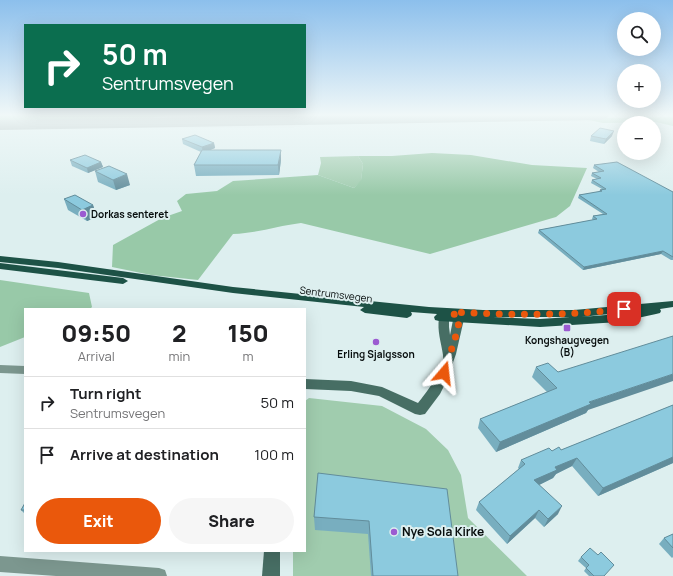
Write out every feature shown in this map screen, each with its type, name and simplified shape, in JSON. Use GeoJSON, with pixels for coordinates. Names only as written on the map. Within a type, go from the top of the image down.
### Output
{"type":"FeatureCollection","features":[{"type":"Feature","properties":{"kind":"main road","name":"Sentrumsvegen"},"geometry":{"type":"LineString","coordinates":[[0,259],[64,266],[233,290],[452,316]]}},
{"type":"Feature","properties":{"kind":"main road","name":"Sentrumsvegen"},"geometry":{"type":"LineString","coordinates":[[0,266],[383,312],[540,323],[580,322],[619,318],[656,311],[671,305]]}},
{"type":"Feature","properties":{"kind":"street"},"geometry":{"type":"LineString","coordinates":[[306,384],[351,386],[382,392],[420,410],[437,387],[444,373],[458,329],[452,316]]}},
{"type":"Feature","properties":{"kind":"street"},"geometry":{"type":"LineString","coordinates":[[0,370],[24,370]]}},
{"type":"Feature","properties":{"kind":"street"},"geometry":{"type":"LineString","coordinates":[[271,576],[272,552]]}},
{"type":"Feature","properties":{"kind":"street"},"geometry":{"type":"LineString","coordinates":[[0,564],[159,576]]}},
{"type":"Feature","properties":{"kind":"green space"},"geometry":{"type":"Polygon","coordinates":[[[432,153],[471,155],[532,165],[587,168],[570,206],[556,217],[430,254],[301,223],[233,234],[198,280],[151,275],[112,267],[113,245],[162,218],[182,211],[177,201],[186,194],[217,191],[233,181],[318,175],[354,188],[361,180],[363,164],[358,156],[392,156],[432,153]]]}},
{"type":"Feature","properties":{"kind":"green space"},"geometry":{"type":"Polygon","coordinates":[[[358,156],[363,164],[361,181],[354,188],[318,175],[321,163],[320,157],[358,156]]]}},
{"type":"Feature","properties":{"kind":"green space"},"geometry":{"type":"Polygon","coordinates":[[[0,280],[89,293],[91,308],[24,308],[24,337],[0,347],[0,280]]]}},
{"type":"Feature","properties":{"kind":"green space"},"geometry":{"type":"Polygon","coordinates":[[[309,398],[382,406],[426,429],[448,450],[461,475],[468,518],[527,576],[293,576],[293,552],[306,552],[306,400],[309,398]]]}},
{"type":"Feature","properties":{"kind":"building"},"geometry":{"type":"Polygon","coordinates":[[[189,142],[214,143],[202,147],[189,142]]]}},
{"type":"Feature","properties":{"kind":"building"},"geometry":{"type":"Polygon","coordinates":[[[202,150],[281,150],[278,165],[194,165],[202,150]]]}},
{"type":"Feature","properties":{"kind":"building"},"geometry":{"type":"Polygon","coordinates":[[[85,155],[101,162],[87,168],[70,160],[85,155]]]}},
{"type":"Feature","properties":{"kind":"building"},"geometry":{"type":"Polygon","coordinates":[[[617,162],[673,192],[673,257],[663,251],[584,267],[539,230],[597,219],[593,216],[607,214],[579,195],[606,189],[592,180],[601,178],[592,173],[604,171],[594,165],[617,162]]]}},
{"type":"Feature","properties":{"kind":"building"},"geometry":{"type":"Polygon","coordinates":[[[109,166],[127,174],[113,180],[95,171],[109,166]]]}},
{"type":"Feature","properties":{"kind":"building"},"geometry":{"type":"Polygon","coordinates":[[[75,195],[93,205],[82,210],[64,199],[75,195]]]}},
{"type":"Feature","properties":{"kind":"building"},"geometry":{"type":"Polygon","coordinates":[[[673,336],[673,374],[589,402],[591,404],[500,442],[480,419],[557,388],[536,367],[548,363],[558,372],[673,336]]]}},
{"type":"Feature","properties":{"kind":"building"},"geometry":{"type":"Polygon","coordinates":[[[673,405],[673,457],[603,488],[577,458],[555,467],[557,470],[534,480],[562,506],[548,519],[539,510],[510,536],[479,502],[525,464],[521,460],[549,448],[552,451],[559,447],[561,450],[673,405]]]}},
{"type":"Feature","properties":{"kind":"building","name":"Nye Sola Kirke"},"geometry":{"type":"Polygon","coordinates":[[[318,473],[447,489],[458,576],[373,576],[369,521],[314,517],[318,473]]]}},
{"type":"Feature","properties":{"kind":"building"},"geometry":{"type":"Polygon","coordinates":[[[673,534],[673,548],[664,538],[673,534]]]}},
{"type":"Feature","properties":{"kind":"building"},"geometry":{"type":"Polygon","coordinates":[[[590,548],[598,555],[601,552],[614,565],[604,576],[594,576],[586,568],[589,565],[581,557],[590,548]]]}},
{"type":"Feature","properties":{"kind":"place","name":"Dorkas senteret"},"geometry":{"type":"Point","coordinates":[83,214]}},
{"type":"Feature","properties":{"kind":"place","name":"Kongshaugvegen (B)"},"geometry":{"type":"Point","coordinates":[567,328]}},
{"type":"Feature","properties":{"kind":"place","name":"Erling Sjalgsson"},"geometry":{"type":"Point","coordinates":[376,342]}},
{"type":"Feature","properties":{"kind":"place","name":"Nye Sola Kirke"},"geometry":{"type":"Point","coordinates":[394,532]}},
{"type":"Feature","properties":{"kind":"route"},"geometry":{"type":"LineString","coordinates":[[444,373],[458,329],[459,319],[452,312],[483,314],[574,314],[624,309]]}}]}
